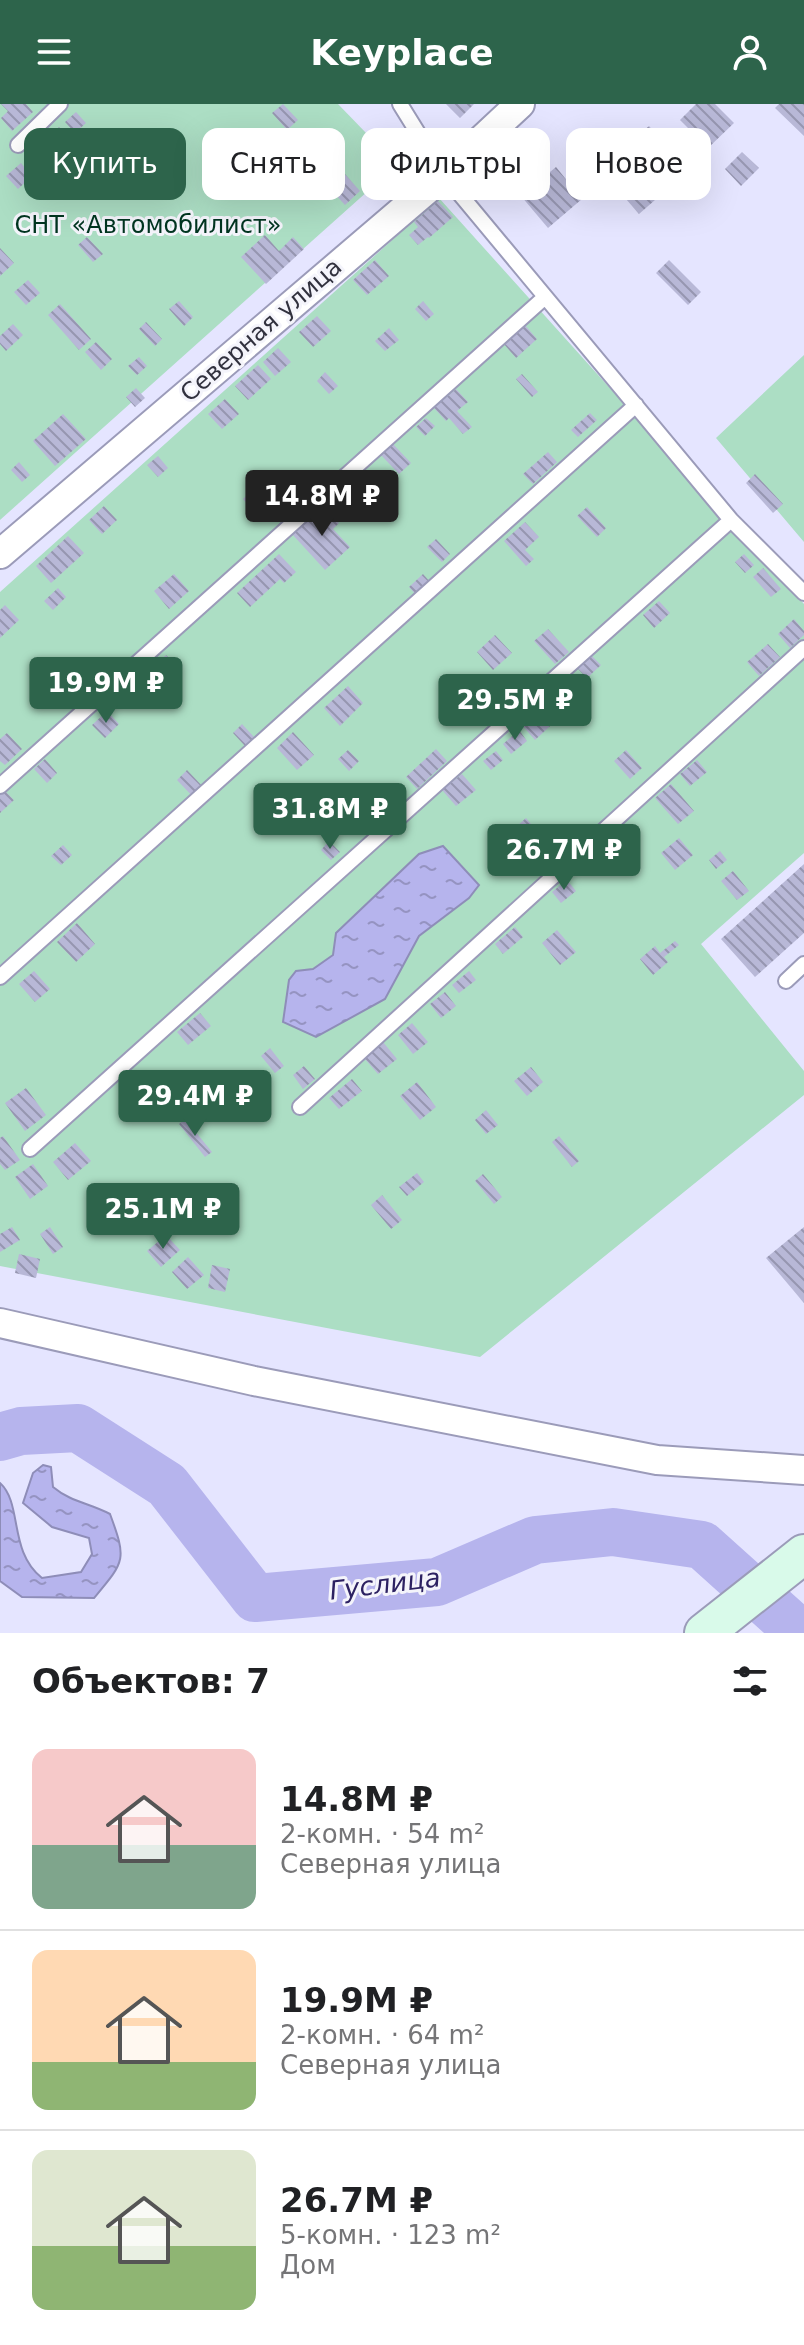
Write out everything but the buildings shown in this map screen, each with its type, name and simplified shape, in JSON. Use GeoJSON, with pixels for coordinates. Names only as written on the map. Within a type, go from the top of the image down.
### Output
{"type":"FeatureCollection","features":[{"type":"Feature","properties":{"kind":"main road"},"geometry":{"type":"LineString","coordinates":[[704,1633],[804,1554]]}},
{"type":"Feature","properties":{"kind":"street","name":"Северная улица"},"geometry":{"type":"LineString","coordinates":[[494,128],[520,104]]}},
{"type":"Feature","properties":{"kind":"street","name":"Северная улица"},"geometry":{"type":"LineString","coordinates":[[2,548],[414,200]]}},
{"type":"Feature","properties":{"kind":"street"},"geometry":{"type":"LineString","coordinates":[[0,1323],[254,1381],[657,1460],[804,1470]]}},
{"type":"Feature","properties":{"kind":"lane"},"geometry":{"type":"LineString","coordinates":[[18,145],[60,104]]}},
{"type":"Feature","properties":{"kind":"lane"},"geometry":{"type":"LineString","coordinates":[[400,104],[415,128]]}},
{"type":"Feature","properties":{"kind":"lane"},"geometry":{"type":"LineString","coordinates":[[465,200],[731,520],[804,593]]}},
{"type":"Feature","properties":{"kind":"lane"},"geometry":{"type":"LineString","coordinates":[[0,786],[545,297]]}},
{"type":"Feature","properties":{"kind":"lane"},"geometry":{"type":"LineString","coordinates":[[0,977],[636,405]]}},
{"type":"Feature","properties":{"kind":"lane"},"geometry":{"type":"LineString","coordinates":[[30,1149],[731,520]]}},
{"type":"Feature","properties":{"kind":"lane"},"geometry":{"type":"LineString","coordinates":[[300,1107],[804,648]]}},
{"type":"Feature","properties":{"kind":"lane"},"geometry":{"type":"LineString","coordinates":[[786,981],[804,964]]}},
{"type":"Feature","properties":{"kind":"green space","name":"СНТ «Автомобилист»"},"geometry":{"type":"Polygon","coordinates":[[[0,104],[338,104],[361,128],[361,197],[0,520],[0,104]]]}},
{"type":"Feature","properties":{"kind":"green space"},"geometry":{"type":"Polygon","coordinates":[[[437,200],[441,200],[804,604],[804,853],[701,944],[804,1071],[804,1095],[480,1357],[0,1266],[0,592],[437,200]]]}},
{"type":"Feature","properties":{"kind":"green space"},"geometry":{"type":"Polygon","coordinates":[[[804,355],[804,542],[716,438],[804,355]]]}},
{"type":"Feature","properties":{"kind":"water"},"geometry":{"type":"Polygon","coordinates":[[[443,846],[479,885],[469,898],[419,936],[385,999],[316,1037],[283,1022],[289,980],[296,971],[313,969],[333,955],[336,933],[419,854],[443,846]]]}},
{"type":"Feature","properties":{"kind":"water"},"geometry":{"type":"Polygon","coordinates":[[[43,1465],[51,1467],[53,1487],[110,1514],[119,1541],[120,1559],[112,1576],[94,1598],[22,1597],[0,1581],[0,1483],[11,1503],[24,1555],[42,1578],[81,1572],[92,1554],[89,1538],[52,1527],[23,1503],[33,1473],[43,1465]]]}},
{"type":"Feature","properties":{"kind":"waterway","name":"Гуслица"},"geometry":{"type":"LineString","coordinates":[[0,1437],[21,1431],[78,1428],[167,1485],[255,1598],[437,1582],[535,1540],[613,1532],[702,1545],[800,1633]]}}]}
